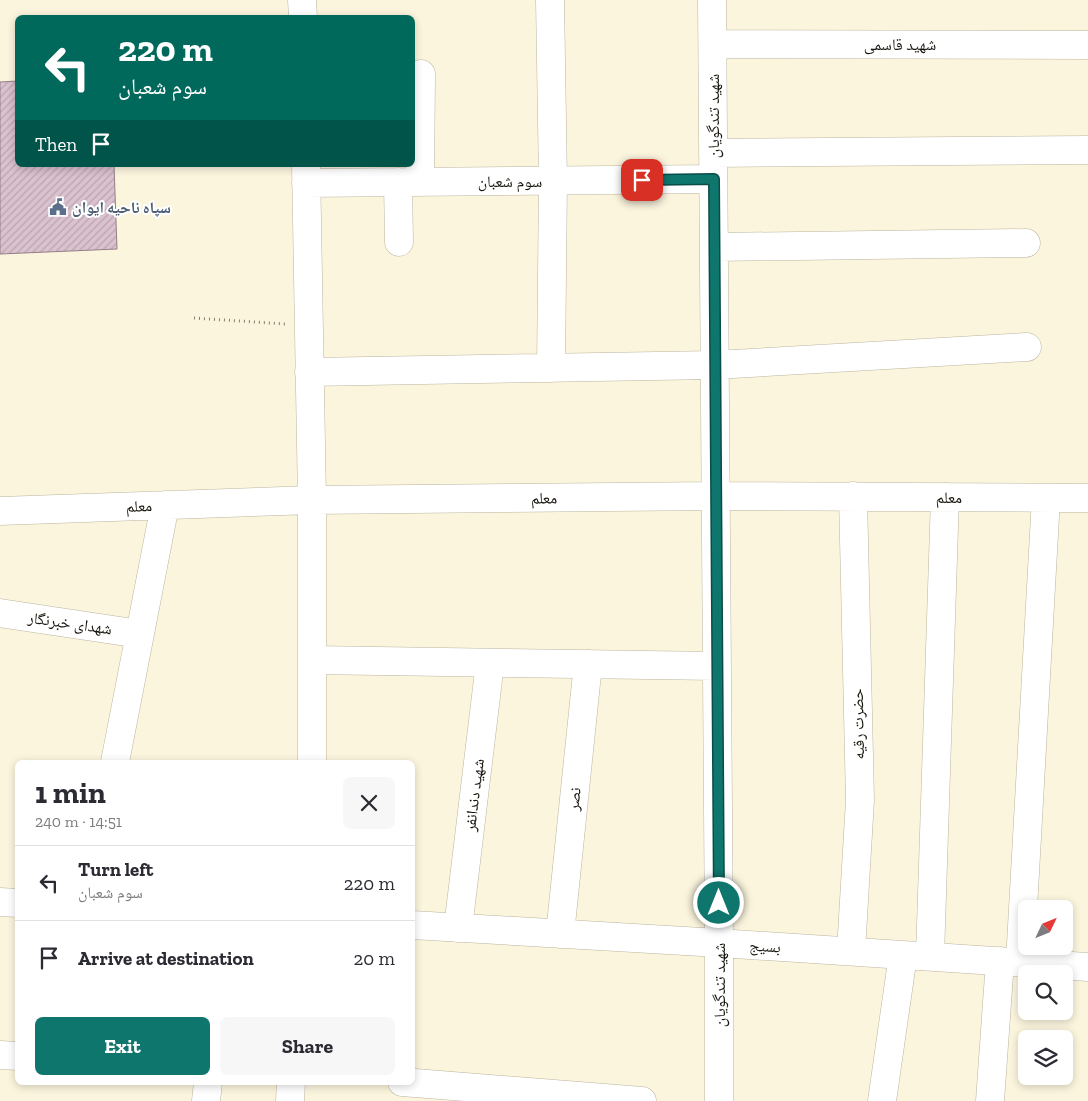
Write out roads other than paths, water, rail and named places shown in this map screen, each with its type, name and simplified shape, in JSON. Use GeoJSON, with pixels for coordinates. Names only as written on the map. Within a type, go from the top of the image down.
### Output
{"type":"FeatureCollection","features":[{"type":"Feature","properties":{"kind":"street"},"geometry":{"type":"LineString","coordinates":[[302,0],[303,15]]}},
{"type":"Feature","properties":{"kind":"street"},"geometry":{"type":"LineString","coordinates":[[550,0],[553,181],[551,368]]}},
{"type":"Feature","properties":{"kind":"street","name":"شهید تندگویان"},"geometry":{"type":"LineString","coordinates":[[712,0],[719,943],[718,1101]]}},
{"type":"Feature","properties":{"kind":"street","name":"شهید قاسمی"},"geometry":{"type":"LineString","coordinates":[[713,44],[1088,45]]}},
{"type":"Feature","properties":{"kind":"street"},"geometry":{"type":"LineString","coordinates":[[415,128],[421,74]]}},
{"type":"Feature","properties":{"kind":"street"},"geometry":{"type":"LineString","coordinates":[[713,153],[1088,150]]}},
{"type":"Feature","properties":{"kind":"street"},"geometry":{"type":"LineString","coordinates":[[399,242],[411,167]]}},
{"type":"Feature","properties":{"kind":"street"},"geometry":{"type":"LineString","coordinates":[[306,174],[312,500],[312,760]]}},
{"type":"Feature","properties":{"kind":"street","name":"سوم شعبان"},"geometry":{"type":"LineString","coordinates":[[306,174],[409,182],[714,179]]}},
{"type":"Feature","properties":{"kind":"street"},"geometry":{"type":"LineString","coordinates":[[714,247],[1026,243]]}},
{"type":"Feature","properties":{"kind":"street"},"geometry":{"type":"LineString","coordinates":[[310,372],[715,365],[1027,347]]}},
{"type":"Feature","properties":{"kind":"street","name":"معلم"},"geometry":{"type":"LineString","coordinates":[[0,511],[312,500],[716,496],[1088,498]]}},
{"type":"Feature","properties":{"kind":"street","name":"حضرت رقیه"},"geometry":{"type":"LineString","coordinates":[[851,951],[860,800],[853,496]]}},
{"type":"Feature","properties":{"kind":"street"},"geometry":{"type":"LineString","coordinates":[[930,956],[945,497]]}},
{"type":"Feature","properties":{"kind":"street"},"geometry":{"type":"LineString","coordinates":[[990,1101],[1010,962],[1046,498]]}},
{"type":"Feature","properties":{"kind":"street"},"geometry":{"type":"LineString","coordinates":[[115,760],[165,505]]}},
{"type":"Feature","properties":{"kind":"street","name":"شهدای خبرنگار"},"geometry":{"type":"LineString","coordinates":[[0,613],[140,634]]}},
{"type":"Feature","properties":{"kind":"street"},"geometry":{"type":"LineString","coordinates":[[312,660],[717,666]]}},
{"type":"Feature","properties":{"kind":"street","name":"شهید دندانفر"},"geometry":{"type":"LineString","coordinates":[[458,928],[490,663]]}},
{"type":"Feature","properties":{"kind":"street","name":"نصر"},"geometry":{"type":"LineString","coordinates":[[560,934],[588,664]]}},
{"type":"Feature","properties":{"kind":"street"},"geometry":{"type":"LineString","coordinates":[[0,902],[15,903]]}},
{"type":"Feature","properties":{"kind":"street","name":"بسیج"},"geometry":{"type":"LineString","coordinates":[[415,925],[1088,967]]}},
{"type":"Feature","properties":{"kind":"street"},"geometry":{"type":"LineString","coordinates":[[882,1101],[903,955]]}},
{"type":"Feature","properties":{"kind":"street"},"geometry":{"type":"LineString","coordinates":[[0,1055],[15,1056]]}},
{"type":"Feature","properties":{"kind":"street"},"geometry":{"type":"LineString","coordinates":[[206,1101],[208,1085]]}},
{"type":"Feature","properties":{"kind":"street"},"geometry":{"type":"LineString","coordinates":[[290,1101],[291,1085]]}},
{"type":"Feature","properties":{"kind":"street"},"geometry":{"type":"LineString","coordinates":[[411,1085],[436,1093],[634,1101]]}},
{"type":"Feature","properties":{"kind":"place","name":"سپاه ناحیه ایوان"},"geometry":{"type":"Point","coordinates":[58,207]}}]}
